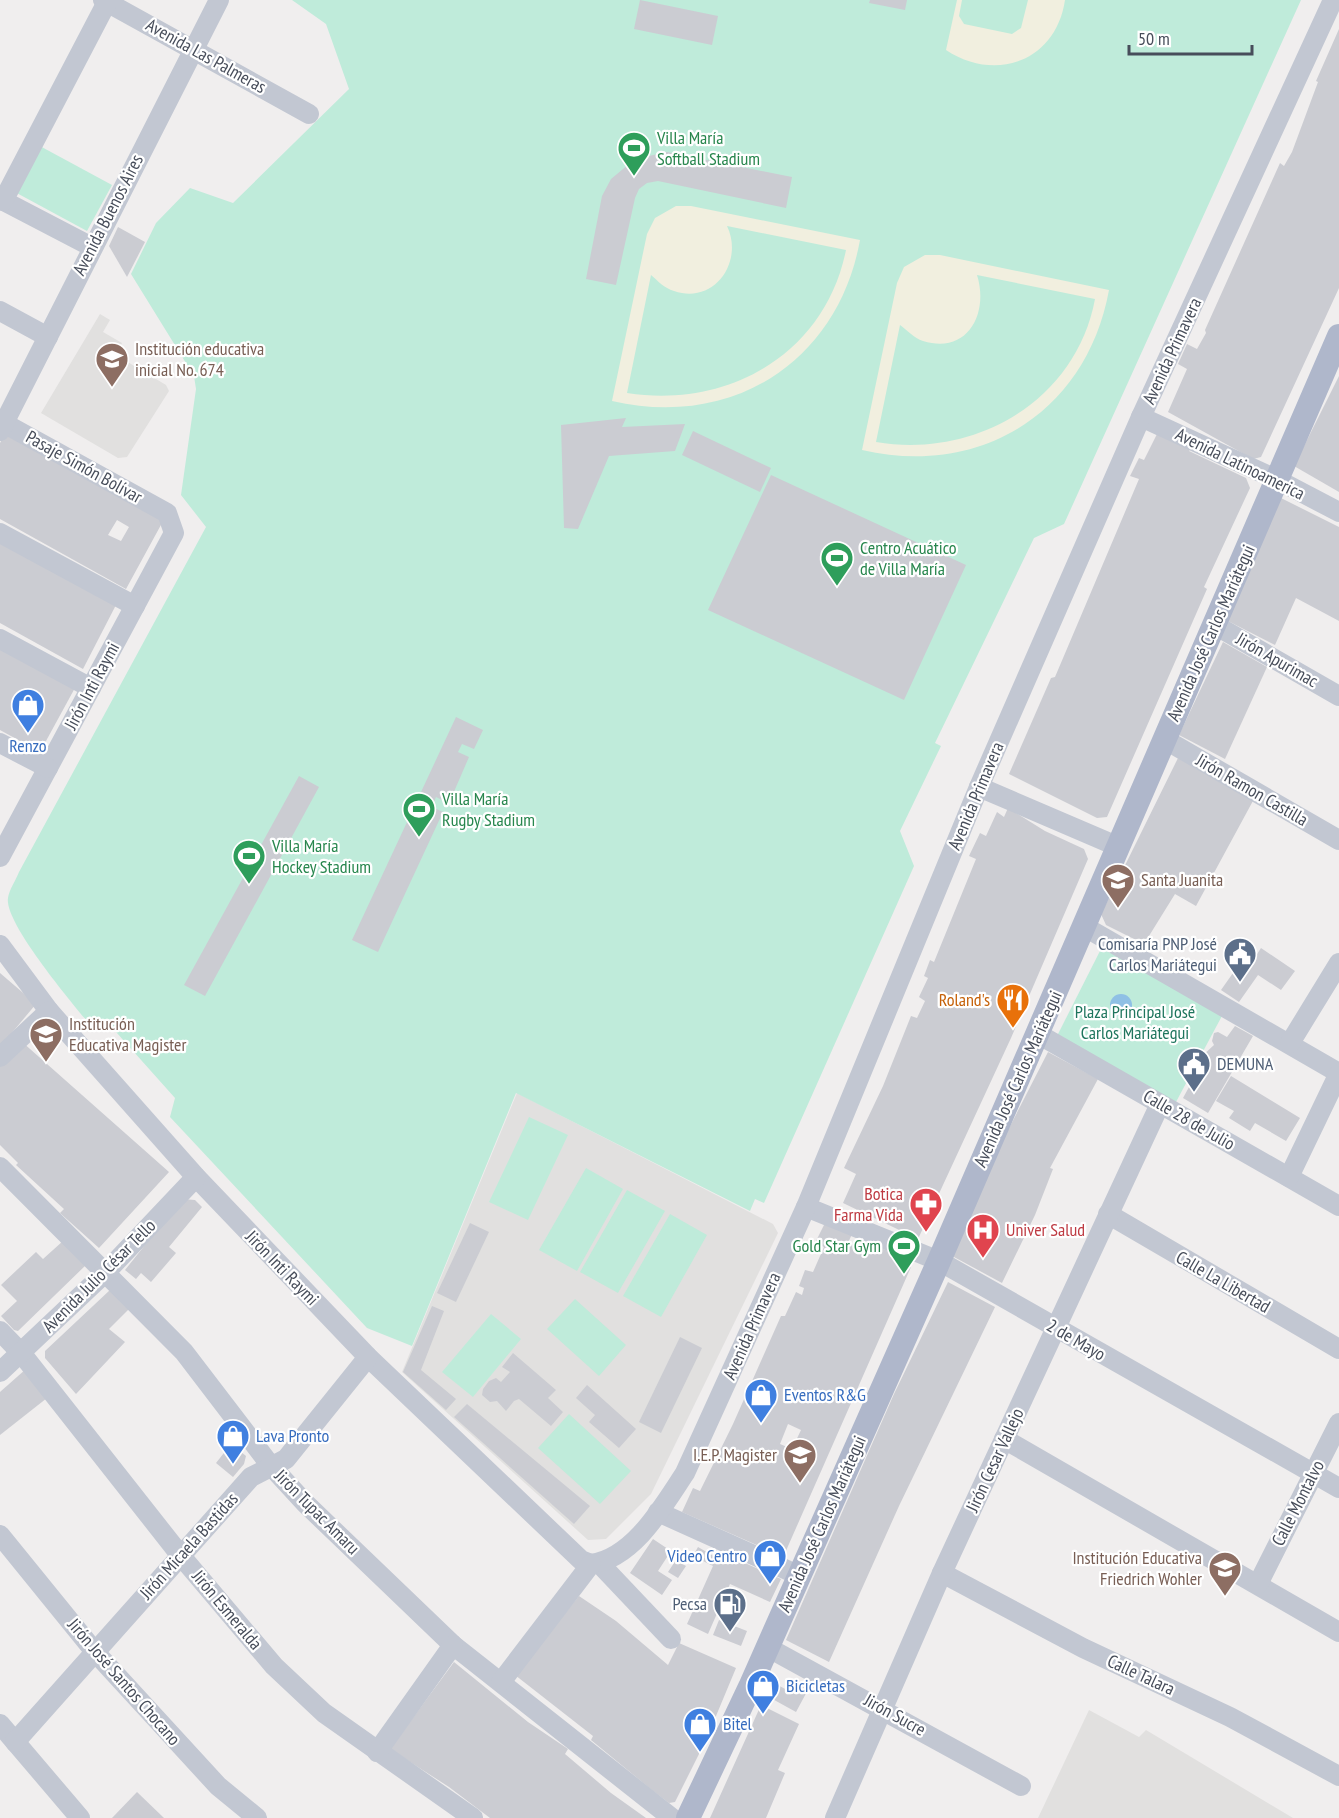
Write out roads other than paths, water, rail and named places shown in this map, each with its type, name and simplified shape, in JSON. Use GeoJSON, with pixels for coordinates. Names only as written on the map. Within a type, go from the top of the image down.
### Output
{"type":"FeatureCollection","features":[{"type":"Feature","properties":{"kind":"main road","name":"Avenida José Carlos Mariátegui"},"geometry":{"type":"LineString","coordinates":[[688,1818],[939,1261],[1339,336]]}},
{"type":"Feature","properties":{"kind":"street","name":"Avenida Buenos Aires"},"geometry":{"type":"LineString","coordinates":[[1,425],[219,0]]}},
{"type":"Feature","properties":{"kind":"street","name":"Avenida Primavera"},"geometry":{"type":"LineString","coordinates":[[595,1564],[615,1556],[658,1512],[685,1473],[806,1207],[979,787],[1141,417],[1332,0]]}},
{"type":"Feature","properties":{"kind":"street","name":"Avenida Las Palmeras"},"geometry":{"type":"LineString","coordinates":[[105,1],[309,114]]}},
{"type":"Feature","properties":{"kind":"street"},"geometry":{"type":"LineString","coordinates":[[92,247],[2,200],[105,1]]}},
{"type":"Feature","properties":{"kind":"street"},"geometry":{"type":"LineString","coordinates":[[0,311],[48,337]]}},
{"type":"Feature","properties":{"kind":"street","name":"Avenida Latinoamerica"},"geometry":{"type":"LineString","coordinates":[[1141,417],[1278,480],[1339,512]]}},
{"type":"Feature","properties":{"kind":"street","name":"Pasaje Simón Bolívar"},"geometry":{"type":"LineString","coordinates":[[1,425],[167,513]]}},
{"type":"Feature","properties":{"kind":"street","name":"Jirón Inti Raymi"},"geometry":{"type":"LineString","coordinates":[[0,857],[174,533],[167,513]]}},
{"type":"Feature","properties":{"kind":"street"},"geometry":{"type":"LineString","coordinates":[[0,533],[135,606]]}},
{"type":"Feature","properties":{"kind":"street","name":"Jirón Apurimac"},"geometry":{"type":"LineString","coordinates":[[1215,625],[1339,696]]}},
{"type":"Feature","properties":{"kind":"street"},"geometry":{"type":"LineString","coordinates":[[0,639],[91,688]]}},
{"type":"Feature","properties":{"kind":"street","name":"Jirón Ramon Castilla"},"geometry":{"type":"LineString","coordinates":[[1164,740],[1339,840]]}},
{"type":"Feature","properties":{"kind":"street"},"geometry":{"type":"LineString","coordinates":[[0,743],[48,768]]}},
{"type":"Feature","properties":{"kind":"street"},"geometry":{"type":"LineString","coordinates":[[979,787],[1119,847]]}},
{"type":"Feature","properties":{"kind":"street"},"geometry":{"type":"LineString","coordinates":[[1085,927],[1339,1073],[1289,1177]]}},
{"type":"Feature","properties":{"kind":"street","name":"Jirón Inti Raymi"},"geometry":{"type":"LineString","coordinates":[[0,945],[49,1011],[196,1177],[368,1357],[581,1560],[595,1564],[671,1639]]}},
{"type":"Feature","properties":{"kind":"street"},"geometry":{"type":"LineString","coordinates":[[1290,1043],[1339,963]]}},
{"type":"Feature","properties":{"kind":"street"},"geometry":{"type":"LineString","coordinates":[[0,1057],[49,1011]]}},
{"type":"Feature","properties":{"kind":"street","name":"Calle 28 de Julio"},"geometry":{"type":"LineString","coordinates":[[1038,1034],[1339,1206]]}},
{"type":"Feature","properties":{"kind":"street","name":"Jirón Cesar Vallejo"},"geometry":{"type":"LineString","coordinates":[[835,1818],[942,1574],[1160,1104]]}},
{"type":"Feature","properties":{"kind":"street","name":"Jirón Tupac Amaru"},"geometry":{"type":"LineString","coordinates":[[0,1167],[107,1271],[184,1352],[270,1467],[453,1645],[672,1818]]}},
{"type":"Feature","properties":{"kind":"street","name":"Avenida Julio César Tello"},"geometry":{"type":"LineString","coordinates":[[0,1372],[22,1354],[107,1271],[196,1177]]}},
{"type":"Feature","properties":{"kind":"street","name":"2 de Mayo"},"geometry":{"type":"LineString","coordinates":[[806,1207],[939,1261],[1339,1488]]}},
{"type":"Feature","properties":{"kind":"street","name":"Calle La Libertad"},"geometry":{"type":"LineString","coordinates":[[1108,1214],[1339,1349]]}},
{"type":"Feature","properties":{"kind":"street","name":"Jirón Esmeralda"},"geometry":{"type":"LineString","coordinates":[[0,1331],[22,1354],[181,1556],[274,1666],[324,1713],[473,1818]]}},
{"type":"Feature","properties":{"kind":"street","name":"Jirón Micaela Bastidas"},"geometry":{"type":"LineString","coordinates":[[15,1742],[251,1477],[286,1459],[368,1357]]}},
{"type":"Feature","properties":{"kind":"street","name":"Calle Montalvo"},"geometry":{"type":"LineString","coordinates":[[1258,1584],[1339,1423]]}},
{"type":"Feature","properties":{"kind":"street"},"geometry":{"type":"LineString","coordinates":[[1004,1439],[1339,1632]]}},
{"type":"Feature","properties":{"kind":"street"},"geometry":{"type":"LineString","coordinates":[[658,1512],[798,1575]]}},
{"type":"Feature","properties":{"kind":"street","name":"Jirón José Santos Chocano"},"geometry":{"type":"LineString","coordinates":[[0,1535],[95,1652],[218,1786],[257,1818]]}},
{"type":"Feature","properties":{"kind":"street"},"geometry":{"type":"LineString","coordinates":[[501,1682],[595,1564]]}},
{"type":"Feature","properties":{"kind":"street","name":"Calle Talara"},"geometry":{"type":"LineString","coordinates":[[942,1574],[1083,1648],[1230,1717],[1339,1776]]}},
{"type":"Feature","properties":{"kind":"street"},"geometry":{"type":"LineString","coordinates":[[377,1752],[453,1645]]}},
{"type":"Feature","properties":{"kind":"street","name":"Jirón Sucre"},"geometry":{"type":"LineString","coordinates":[[767,1647],[1021,1786]]}},
{"type":"Feature","properties":{"kind":"street"},"geometry":{"type":"LineString","coordinates":[[0,1724],[80,1818]]}},
{"type":"Feature","properties":{"kind":"water"},"geometry":{"type":"Polygon","coordinates":[[[1121,994],[1129,997],[1132,1005],[1129,1013],[1121,1016],[1113,1013],[1110,1005],[1113,997],[1121,994]]]}},
{"type":"Feature","properties":{"kind":"place","name":"Villa María Softball Stadium"},"geometry":{"type":"Point","coordinates":[634,177]}},
{"type":"Feature","properties":{"kind":"place","name":"Institución educativa inicial No. 674"},"geometry":{"type":"Point","coordinates":[112,388]}},
{"type":"Feature","properties":{"kind":"place","name":"Centro Acuático de Villa María"},"geometry":{"type":"Point","coordinates":[837,587]}},
{"type":"Feature","properties":{"kind":"place","name":"Renzo"},"geometry":{"type":"Point","coordinates":[28,734]}},
{"type":"Feature","properties":{"kind":"place","name":"Villa María Rugby Stadium"},"geometry":{"type":"Point","coordinates":[419,838]}},
{"type":"Feature","properties":{"kind":"place","name":"Villa María Hockey Stadium"},"geometry":{"type":"Point","coordinates":[249,885]}},
{"type":"Feature","properties":{"kind":"place","name":"Santa Juanita"},"geometry":{"type":"Point","coordinates":[1118,909]}},
{"type":"Feature","properties":{"kind":"place","name":"Comisaría PNP José Carlos Mariátegui"},"geometry":{"type":"Point","coordinates":[1240,983]}},
{"type":"Feature","properties":{"kind":"place","name":"Roland's"},"geometry":{"type":"Point","coordinates":[1013,1029]}},
{"type":"Feature","properties":{"kind":"place","name":"Institución Educativa Magister"},"geometry":{"type":"Point","coordinates":[46,1063]}},
{"type":"Feature","properties":{"kind":"place","name":"DEMUNA"},"geometry":{"type":"Point","coordinates":[1194,1093]}},
{"type":"Feature","properties":{"kind":"place","name":"Botica Farma Vida"},"geometry":{"type":"Point","coordinates":[926,1233]}},
{"type":"Feature","properties":{"kind":"place","name":"Univer Salud"},"geometry":{"type":"Point","coordinates":[983,1259]}},
{"type":"Feature","properties":{"kind":"place","name":"Gold Star Gym"},"geometry":{"type":"Point","coordinates":[904,1275]}},
{"type":"Feature","properties":{"kind":"place","name":"Eventos R&G"},"geometry":{"type":"Point","coordinates":[761,1424]}},
{"type":"Feature","properties":{"kind":"place","name":"Lava Pronto"},"geometry":{"type":"Point","coordinates":[233,1465]}},
{"type":"Feature","properties":{"kind":"place","name":"I.E.P. Magister"},"geometry":{"type":"Point","coordinates":[800,1484]}},
{"type":"Feature","properties":{"kind":"place","name":"Video Centro"},"geometry":{"type":"Point","coordinates":[770,1585]}},
{"type":"Feature","properties":{"kind":"place","name":"Institución Educativa Friedrich Wohler"},"geometry":{"type":"Point","coordinates":[1225,1597]}},
{"type":"Feature","properties":{"kind":"place","name":"Pecsa"},"geometry":{"type":"Point","coordinates":[730,1633]}},
{"type":"Feature","properties":{"kind":"place","name":"Bicicletas"},"geometry":{"type":"Point","coordinates":[763,1715]}},
{"type":"Feature","properties":{"kind":"place","name":"Bitel"},"geometry":{"type":"Point","coordinates":[700,1753]}},
{"type":"Feature","properties":{"kind":"park label","name":"Plaza Principal José Carlos Mariátegui"},"geometry":{"type":"Point","coordinates":[1135,1022]}}]}
